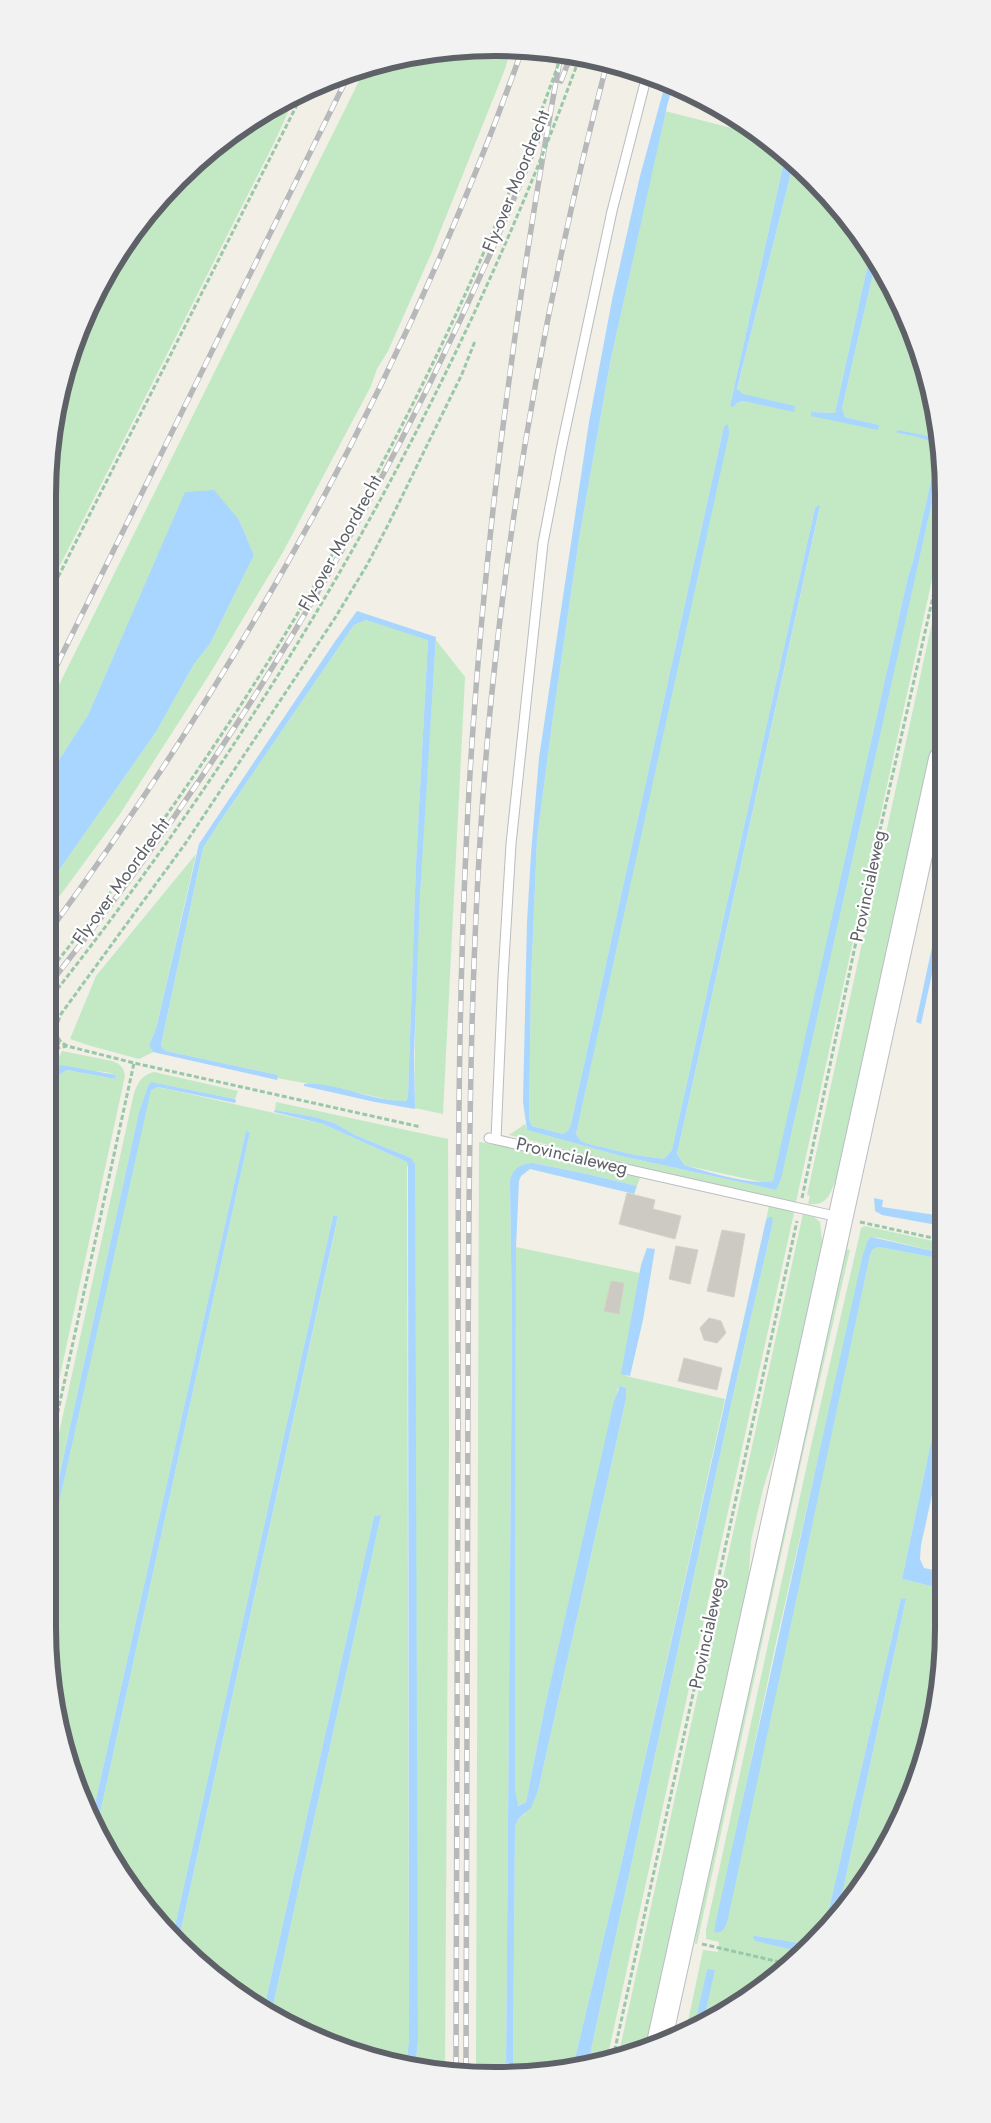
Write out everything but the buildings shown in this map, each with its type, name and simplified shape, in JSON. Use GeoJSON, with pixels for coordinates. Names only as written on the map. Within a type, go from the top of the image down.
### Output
{"type":"FeatureCollection","features":[{"type":"Feature","properties":{"kind":"main road"},"geometry":{"type":"LineString","coordinates":[[661,2034],[935,786]]}},
{"type":"Feature","properties":{"kind":"lane","name":"Provincialeweg"},"geometry":{"type":"LineString","coordinates":[[645,83],[612,211],[562,445],[544,543],[511,844],[493,1138],[840,1217]]}},
{"type":"Feature","properties":{"kind":"path"},"geometry":{"type":"LineString","coordinates":[[56,963],[120,879],[207,755],[279,642],[354,515],[403,422],[473,274],[526,149],[559,61]]}},
{"type":"Feature","properties":{"kind":"path","name":"Fly-over Moordrecht"},"geometry":{"type":"LineString","coordinates":[[56,991],[118,911],[217,771],[298,644],[368,523],[422,421],[489,282],[542,155],[577,64]]}},
{"type":"Feature","properties":{"kind":"path"},"geometry":{"type":"LineString","coordinates":[[56,581],[298,104]]}},
{"type":"Feature","properties":{"kind":"path"},"geometry":{"type":"LineString","coordinates":[[56,1027],[61,1014],[185,844],[336,618],[367,565],[440,422],[475,342]]}},
{"type":"Feature","properties":{"kind":"path","name":"Provincialeweg"},"geometry":{"type":"LineString","coordinates":[[615,2050],[800,1208],[871,870],[935,588]]}},
{"type":"Feature","properties":{"kind":"path"},"geometry":{"type":"LineString","coordinates":[[56,1035],[67,1046]]}},
{"type":"Feature","properties":{"kind":"path"},"geometry":{"type":"LineString","coordinates":[[56,1043],[134,1063],[421,1127]]}},
{"type":"Feature","properties":{"kind":"path"},"geometry":{"type":"LineString","coordinates":[[56,1048],[67,1046]]}},
{"type":"Feature","properties":{"kind":"path"},"geometry":{"type":"LineString","coordinates":[[56,1419],[134,1063]]}},
{"type":"Feature","properties":{"kind":"path"},"geometry":{"type":"LineString","coordinates":[[840,1217],[935,1238]]}},
{"type":"Feature","properties":{"kind":"path"},"geometry":{"type":"LineString","coordinates":[[701,1944],[781,1961]]}},
{"type":"Feature","properties":{"kind":"green space"},"geometry":{"type":"Polygon","coordinates":[[[509,56],[431,254],[388,351],[283,552],[209,675],[120,814],[56,901],[56,875],[156,732],[194,664],[210,644],[254,555],[239,520],[229,510],[185,493],[88,715],[56,765],[56,691],[361,78],[382,71],[438,60],[467,57],[509,56]]]}},
{"type":"Feature","properties":{"kind":"green space"},"geometry":{"type":"Polygon","coordinates":[[[290,108],[56,573],[56,496],[60,438],[71,382],[90,327],[102,301],[130,251],[165,206],[185,185],[206,165],[251,130],[290,108]]]}},
{"type":"Feature","properties":{"kind":"green space"},"geometry":{"type":"Polygon","coordinates":[[[665,111],[740,130],[784,164],[730,406],[743,401],[794,411],[743,394],[737,390],[791,171],[826,206],[868,263],[835,413],[811,412],[879,425],[845,417],[842,408],[873,272],[901,327],[920,382],[926,410],[931,437],[898,431],[897,433],[931,442],[934,468],[775,1176],[773,1181],[766,1183],[683,1165],[677,1154],[820,507],[818,505],[815,508],[672,1150],[664,1159],[635,1155],[585,1143],[576,1134],[728,424],[724,426],[571,1124],[568,1131],[563,1134],[532,1126],[529,1119],[531,981],[537,839],[579,539],[610,363],[665,111]]]}},
{"type":"Feature","properties":{"kind":"green space"},"geometry":{"type":"Polygon","coordinates":[[[935,489],[935,566],[796,1202],[724,1189],[509,1135],[525,1124],[527,1130],[621,1156],[776,1190],[935,489]]]}},
{"type":"Feature","properties":{"kind":"green space"},"geometry":{"type":"Polygon","coordinates":[[[935,609],[935,741],[837,1178],[830,1194],[824,1201],[808,1204],[810,1196],[807,1195],[935,609]]]}},
{"type":"Feature","properties":{"kind":"green space"},"geometry":{"type":"Polygon","coordinates":[[[366,620],[428,639],[416,864],[408,1096],[406,1101],[394,1101],[277,1078],[278,1075],[166,1051],[161,1045],[203,848],[354,625],[366,620]]]}},
{"type":"Feature","properties":{"kind":"green space"},"geometry":{"type":"Polygon","coordinates":[[[436,640],[465,677],[443,1114],[415,1108],[418,932],[436,640]]]}},
{"type":"Feature","properties":{"kind":"green space"},"geometry":{"type":"Polygon","coordinates":[[[196,854],[156,1029],[149,1045],[153,1052],[139,1059],[70,1039],[96,976],[196,854]]]}},
{"type":"Feature","properties":{"kind":"green space"},"geometry":{"type":"Polygon","coordinates":[[[62,1051],[112,1061],[121,1066],[125,1076],[56,1394],[56,1079],[67,1070],[115,1079],[116,1075],[105,1072],[56,1068],[56,1062],[62,1051]]]}},
{"type":"Feature","properties":{"kind":"green space"},"geometry":{"type":"Polygon","coordinates":[[[154,1072],[238,1091],[235,1099],[155,1083],[148,1086],[139,1112],[56,1491],[56,1447],[134,1093],[146,1075],[154,1072]]]}},
{"type":"Feature","properties":{"kind":"green space"},"geometry":{"type":"Polygon","coordinates":[[[158,1087],[323,1124],[407,1162],[409,2040],[407,2057],[382,2052],[327,2033],[273,2006],[381,1515],[374,1516],[266,2002],[228,1976],[180,1933],[338,1217],[333,1216],[175,1927],[130,1872],[99,1816],[250,1132],[246,1131],[95,1806],[71,1741],[60,1685],[57,1656],[56,1516],[151,1090],[158,1087]]]}},
{"type":"Feature","properties":{"kind":"green space"},"geometry":{"type":"Polygon","coordinates":[[[276,1102],[448,1139],[449,1435],[445,2064],[416,2059],[418,2041],[411,1158],[355,1135],[334,1123],[315,1117],[275,1110],[276,1102]]]}},
{"type":"Feature","properties":{"kind":"green space"},"geometry":{"type":"Polygon","coordinates":[[[479,1142],[526,1149],[641,1175],[637,1186],[533,1163],[510,1181],[512,1330],[506,2067],[476,2066],[479,1142]]]}},
{"type":"Feature","properties":{"kind":"green space"},"geometry":{"type":"Polygon","coordinates":[[[769,1206],[792,1210],[794,1213],[609,2052],[590,2056],[732,1400],[773,1222],[770,1217],[766,1220],[769,1206]]]}},
{"type":"Feature","properties":{"kind":"green space"},"geometry":{"type":"Polygon","coordinates":[[[803,1214],[814,1217],[820,1222],[823,1249],[783,1425],[763,1489],[751,1541],[748,1588],[649,2039],[620,2049],[803,1214]]]}},
{"type":"Feature","properties":{"kind":"green space"},"geometry":{"type":"Polygon","coordinates":[[[865,1226],[935,1241],[935,1251],[880,1238],[871,1237],[868,1240],[775,1647],[715,1932],[870,1255],[873,1249],[879,1247],[935,1258],[935,1424],[902,1579],[935,1587],[934,1656],[931,1685],[920,1741],[901,1796],[889,1822],[861,1872],[841,1898],[906,1599],[901,1598],[827,1915],[801,1943],[756,1936],[756,1941],[793,1950],[740,1993],[705,2013],[714,1971],[707,1969],[696,2018],[688,2022],[703,1950],[718,1952],[719,1942],[706,1939],[706,1930],[811,1446],[861,1228],[865,1226]]]}},
{"type":"Feature","properties":{"kind":"green space"},"geometry":{"type":"Polygon","coordinates":[[[849,1241],[847,1249],[850,1250],[805,1444],[697,1944],[695,1944],[698,1908],[842,1253],[849,1241]]]}},
{"type":"Feature","properties":{"kind":"green space"},"geometry":{"type":"Polygon","coordinates":[[[516,1247],[640,1273],[626,1376],[725,1399],[619,1874],[575,2059],[513,2066],[515,1827],[518,1819],[525,1814],[538,1791],[626,1399],[618,1388],[545,1706],[526,1802],[517,1806],[515,1789],[516,1247]]]}},
{"type":"Feature","properties":{"kind":"water"},"geometry":{"type":"Polygon","coordinates":[[[664,90],[671,93],[610,363],[579,539],[537,839],[531,981],[529,1119],[532,1126],[563,1134],[568,1131],[571,1124],[724,426],[728,424],[729,434],[576,1134],[585,1143],[635,1155],[664,1159],[672,1150],[815,508],[818,505],[820,506],[677,1154],[684,1165],[704,1171],[741,1180],[773,1181],[934,468],[935,489],[781,1179],[776,1190],[621,1156],[527,1130],[523,1102],[527,922],[539,758],[589,422],[612,300],[640,176],[664,90]]]}},
{"type":"Feature","properties":{"kind":"water"},"geometry":{"type":"Polygon","coordinates":[[[784,164],[791,171],[737,389],[743,394],[795,406],[794,412],[743,401],[733,407],[730,406],[784,164]]]}},
{"type":"Feature","properties":{"kind":"water"},"geometry":{"type":"Polygon","coordinates":[[[868,263],[873,272],[842,408],[845,417],[879,425],[878,430],[811,416],[811,412],[835,413],[868,263]]]}},
{"type":"Feature","properties":{"kind":"water"},"geometry":{"type":"Polygon","coordinates":[[[897,430],[931,437],[931,442],[897,433],[897,430]]]}},
{"type":"Feature","properties":{"kind":"water"},"geometry":{"type":"Polygon","coordinates":[[[214,490],[239,520],[254,555],[210,644],[194,664],[156,732],[56,875],[56,765],[88,715],[185,492],[214,490]]]}},
{"type":"Feature","properties":{"kind":"water"},"geometry":{"type":"Polygon","coordinates":[[[357,611],[436,637],[420,895],[414,1055],[415,1109],[304,1086],[304,1084],[316,1084],[329,1086],[393,1100],[406,1101],[408,1096],[416,864],[428,640],[366,620],[354,625],[203,848],[161,1045],[166,1051],[278,1075],[277,1080],[153,1052],[149,1045],[156,1029],[199,844],[357,611]]]}},
{"type":"Feature","properties":{"kind":"water"},"geometry":{"type":"Polygon","coordinates":[[[935,933],[935,960],[921,1024],[916,1022],[935,933]]]}},
{"type":"Feature","properties":{"kind":"water"},"geometry":{"type":"Polygon","coordinates":[[[61,1065],[116,1075],[115,1079],[67,1070],[56,1079],[56,1069],[61,1065]]]}},
{"type":"Feature","properties":{"kind":"water"},"geometry":{"type":"Polygon","coordinates":[[[151,1082],[235,1099],[236,1101],[235,1103],[158,1087],[151,1090],[56,1516],[56,1491],[139,1112],[151,1082]]]}},
{"type":"Feature","properties":{"kind":"water"},"geometry":{"type":"Polygon","coordinates":[[[275,1110],[315,1117],[334,1123],[355,1135],[411,1158],[415,1164],[418,2041],[416,2059],[407,2057],[409,2040],[407,1162],[323,1124],[274,1112],[275,1110]]]}},
{"type":"Feature","properties":{"kind":"water"},"geometry":{"type":"Polygon","coordinates":[[[246,1131],[250,1132],[99,1816],[95,1806],[246,1131]]]}},
{"type":"Feature","properties":{"kind":"water"},"geometry":{"type":"Polygon","coordinates":[[[533,1163],[637,1186],[634,1194],[530,1169],[521,1176],[519,1181],[516,1247],[515,1789],[518,1806],[526,1802],[545,1706],[614,1401],[620,1386],[626,1388],[626,1399],[538,1791],[531,1808],[518,1819],[515,1827],[513,2066],[506,2067],[512,1330],[510,1181],[515,1170],[524,1164],[533,1163]]]}},
{"type":"Feature","properties":{"kind":"water"},"geometry":{"type":"Polygon","coordinates":[[[874,1198],[883,1200],[882,1207],[935,1215],[935,1225],[882,1215],[875,1211],[874,1198]]]}},
{"type":"Feature","properties":{"kind":"water"},"geometry":{"type":"Polygon","coordinates":[[[333,1216],[338,1216],[180,1933],[175,1927],[333,1216]]]}},
{"type":"Feature","properties":{"kind":"water"},"geometry":{"type":"Polygon","coordinates":[[[772,1217],[773,1222],[732,1400],[590,2056],[575,2059],[619,1874],[766,1220],[772,1217]]]}},
{"type":"Feature","properties":{"kind":"water"},"geometry":{"type":"Polygon","coordinates":[[[871,1237],[935,1251],[935,1258],[879,1247],[873,1249],[870,1255],[727,1923],[721,1932],[714,1932],[863,1254],[871,1237]]]}},
{"type":"Feature","properties":{"kind":"water"},"geometry":{"type":"Polygon","coordinates":[[[647,1248],[655,1249],[643,1320],[630,1376],[621,1374],[641,1265],[647,1248]]]}},
{"type":"Feature","properties":{"kind":"water"},"geometry":{"type":"Polygon","coordinates":[[[935,1424],[935,1481],[921,1545],[920,1559],[924,1568],[935,1570],[935,1587],[902,1579],[935,1424]]]}},
{"type":"Feature","properties":{"kind":"water"},"geometry":{"type":"Polygon","coordinates":[[[381,1515],[273,2006],[266,2002],[374,1516],[381,1515]]]}},
{"type":"Feature","properties":{"kind":"water"},"geometry":{"type":"Polygon","coordinates":[[[901,1598],[906,1599],[841,1898],[827,1915],[901,1598]]]}},
{"type":"Feature","properties":{"kind":"water"},"geometry":{"type":"Polygon","coordinates":[[[753,1936],[801,1943],[793,1950],[755,1941],[753,1936]]]}},
{"type":"Feature","properties":{"kind":"water"},"geometry":{"type":"Polygon","coordinates":[[[707,1969],[715,1970],[705,2013],[696,2018],[707,1969]]]}},
{"type":"Feature","properties":{"kind":"railway"},"geometry":{"type":"LineString","coordinates":[[56,922],[121,830],[190,725],[256,618],[317,509],[375,397],[428,284],[477,168],[519,57]]}},
{"type":"Feature","properties":{"kind":"railway"},"geometry":{"type":"LineString","coordinates":[[456,2065],[459,1153],[461,983],[468,813],[480,643],[497,474],[519,306],[560,61]]}},
{"type":"Feature","properties":{"kind":"railway"},"geometry":{"type":"LineString","coordinates":[[561,81],[568,63]]}},
{"type":"Feature","properties":{"kind":"railway"},"geometry":{"type":"LineString","coordinates":[[466,2066],[470,1129],[474,962],[483,795],[499,629],[521,466],[535,385],[568,223],[605,70]]}},
{"type":"Feature","properties":{"kind":"railway"},"geometry":{"type":"LineString","coordinates":[[56,667],[344,84]]}},
{"type":"Feature","properties":{"kind":"railway"},"geometry":{"type":"LineString","coordinates":[[56,976],[123,888],[195,787],[263,683],[326,577],[386,469],[442,359],[494,246],[541,132]]}}]}
